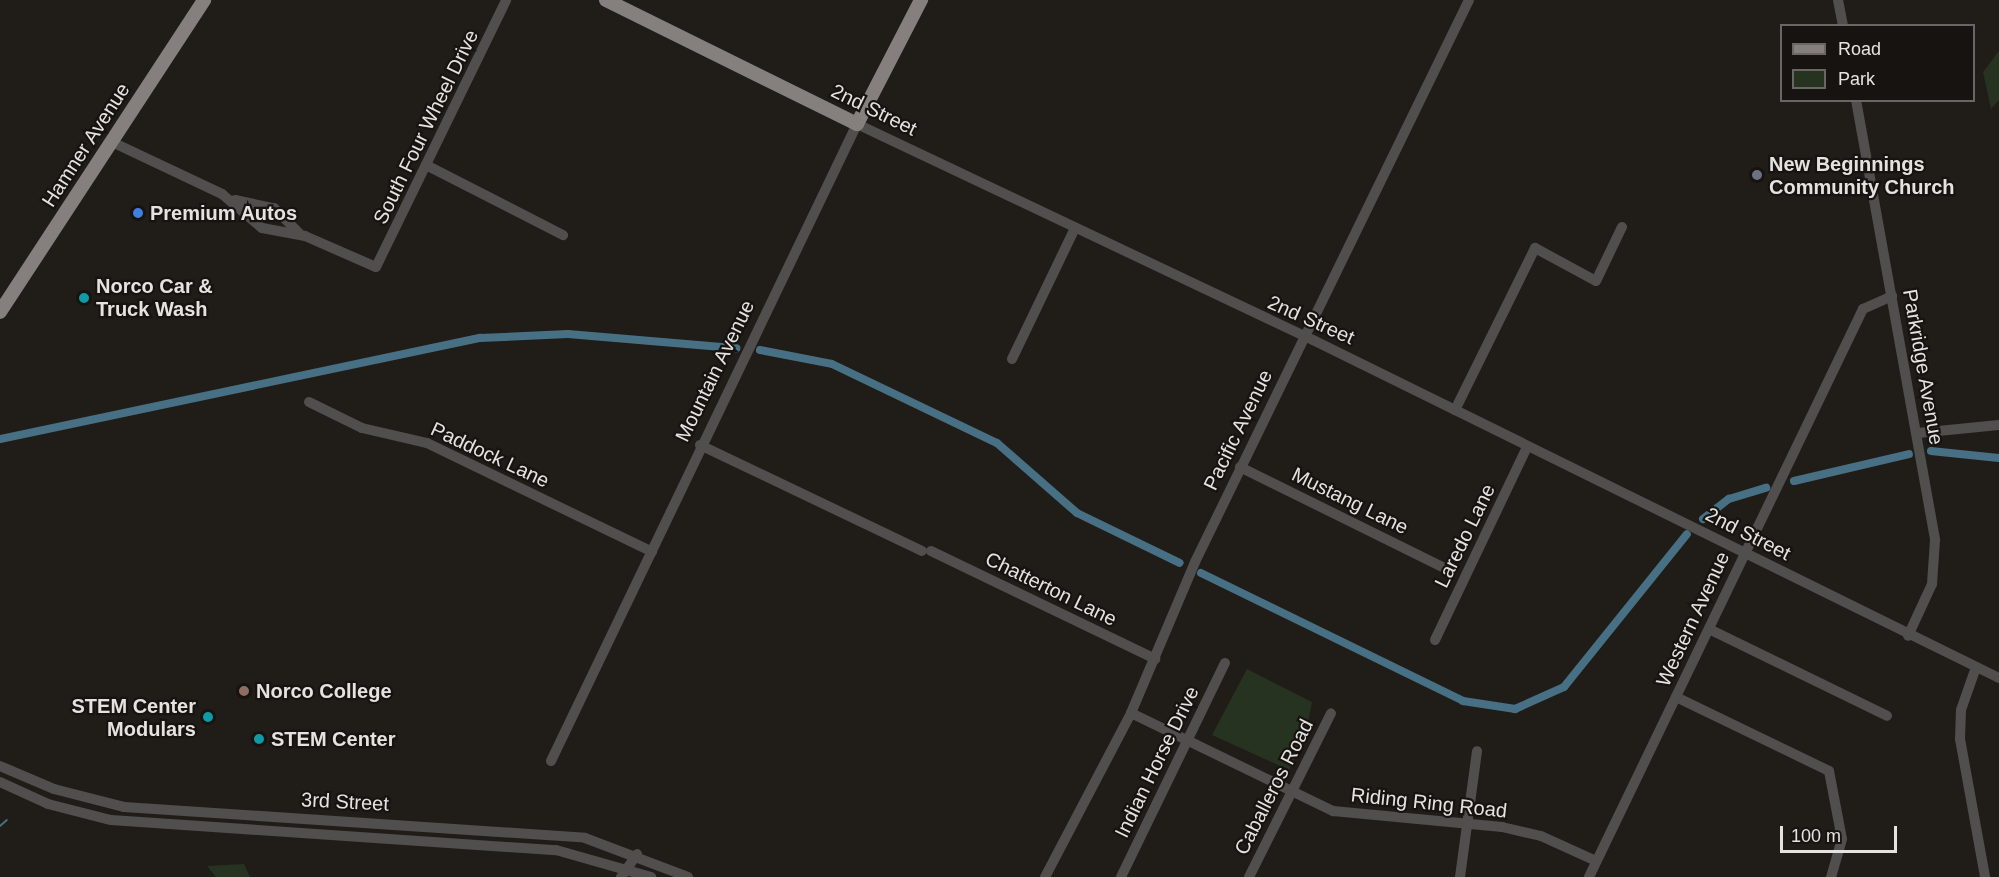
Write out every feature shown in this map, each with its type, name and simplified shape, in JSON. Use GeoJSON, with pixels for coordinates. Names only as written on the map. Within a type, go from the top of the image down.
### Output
{"type":"FeatureCollection","features":[{"type":"Feature","properties":{"kind":"main road","name":"Hamner Avenue"},"geometry":{"type":"LineString","coordinates":[[0,312],[204,0]]}},
{"type":"Feature","properties":{"kind":"main road","name":"2nd Street"},"geometry":{"type":"LineString","coordinates":[[606,0],[857,124]]}},
{"type":"Feature","properties":{"kind":"main road","name":"Mountain Avenue"},"geometry":{"type":"LineString","coordinates":[[857,124],[921,0]]}},
{"type":"Feature","properties":{"kind":"street","name":"South Four Wheel Drive"},"geometry":{"type":"LineString","coordinates":[[301,235],[376,267],[506,0]]}},
{"type":"Feature","properties":{"kind":"street","name":"Pacific Avenue"},"geometry":{"type":"LineString","coordinates":[[1045,877],[1131,713],[1195,562],[1240,467],[1469,0]]}},
{"type":"Feature","properties":{"kind":"street"},"geometry":{"type":"LineString","coordinates":[[1838,0],[1843,24]]}},
{"type":"Feature","properties":{"kind":"street","name":"Parkridge Avenue"},"geometry":{"type":"LineString","coordinates":[[1856,102],[1918,432],[1936,554],[1932,584],[1908,636]]}},
{"type":"Feature","properties":{"kind":"street","name":"2nd Street"},"geometry":{"type":"LineString","coordinates":[[857,124],[1074,230],[1455,410],[1975,670],[1999,678]]}},
{"type":"Feature","properties":{"kind":"street","name":"Mountain Avenue"},"geometry":{"type":"LineString","coordinates":[[550,761],[652,552],[700,445],[857,124]]}},
{"type":"Feature","properties":{"kind":"street"},"geometry":{"type":"LineString","coordinates":[[112,142],[226,197],[274,208],[301,235]]}},
{"type":"Feature","properties":{"kind":"street"},"geometry":{"type":"LineString","coordinates":[[426,165],[563,235]]}},
{"type":"Feature","properties":{"kind":"street"},"geometry":{"type":"LineString","coordinates":[[226,197],[262,228],[301,235]]}},
{"type":"Feature","properties":{"kind":"street"},"geometry":{"type":"LineString","coordinates":[[1455,410],[1535,248],[1596,280],[1622,227]]}},
{"type":"Feature","properties":{"kind":"street"},"geometry":{"type":"LineString","coordinates":[[1012,358],[1074,230]]}},
{"type":"Feature","properties":{"kind":"street","name":"Western Avenue"},"geometry":{"type":"LineString","coordinates":[[1589,877],[1863,309],[1892,296]]}},
{"type":"Feature","properties":{"kind":"street","name":"Paddock Lane"},"geometry":{"type":"LineString","coordinates":[[309,402],[362,428],[427,443],[652,552]]}},
{"type":"Feature","properties":{"kind":"street"},"geometry":{"type":"LineString","coordinates":[[1918,432],[1999,425]]}},
{"type":"Feature","properties":{"kind":"street","name":"Chatterton Lane"},"geometry":{"type":"LineString","coordinates":[[700,445],[1155,659]]}},
{"type":"Feature","properties":{"kind":"street","name":"Laredo Lane"},"geometry":{"type":"LineString","coordinates":[[1436,640],[1527,447]]}},
{"type":"Feature","properties":{"kind":"street","name":"Mustang Lane"},"geometry":{"type":"LineString","coordinates":[[1240,467],[1444,568]]}},
{"type":"Feature","properties":{"kind":"street"},"geometry":{"type":"LineString","coordinates":[[1709,629],[1887,716]]}},
{"type":"Feature","properties":{"kind":"street","name":"Indian Horse Drive"},"geometry":{"type":"LineString","coordinates":[[1121,877],[1226,663]]}},
{"type":"Feature","properties":{"kind":"street"},"geometry":{"type":"LineString","coordinates":[[1975,670],[1961,710],[1960,739],[1985,877]]}},
{"type":"Feature","properties":{"kind":"street"},"geometry":{"type":"LineString","coordinates":[[1677,697],[1829,771],[1842,839],[1831,877]]}},
{"type":"Feature","properties":{"kind":"street","name":"Riding Ring Road"},"geometry":{"type":"LineString","coordinates":[[1131,713],[1292,789],[1333,811],[1541,836],[1596,861]]}},
{"type":"Feature","properties":{"kind":"street","name":"Caballeros Road"},"geometry":{"type":"LineString","coordinates":[[1249,877],[1331,713]]}},
{"type":"Feature","properties":{"kind":"street"},"geometry":{"type":"LineString","coordinates":[[1460,877],[1464,825],[1477,751]]}},
{"type":"Feature","properties":{"kind":"street","name":"3rd Street"},"geometry":{"type":"LineString","coordinates":[[0,765],[54,789],[124,807],[545,832],[637,854],[688,877]]}},
{"type":"Feature","properties":{"kind":"street","name":"3rd Street"},"geometry":{"type":"LineString","coordinates":[[0,782],[48,804],[111,820],[556,850],[623,872],[651,877]]}},
{"type":"Feature","properties":{"kind":"street"},"geometry":{"type":"LineString","coordinates":[[413,841],[416,825]]}},
{"type":"Feature","properties":{"kind":"street"},"geometry":{"type":"LineString","coordinates":[[623,872],[637,854]]}},
{"type":"Feature","properties":{"kind":"street"},"geometry":{"type":"LineString","coordinates":[[637,854],[637,875]]}},
{"type":"Feature","properties":{"kind":"green space"},"geometry":{"type":"Polygon","coordinates":[[[1999,51],[1999,100],[1991,109],[1983,72],[1999,51]]]}},
{"type":"Feature","properties":{"kind":"green space"},"geometry":{"type":"Polygon","coordinates":[[[1247,669],[1312,702],[1306,734],[1289,770],[1212,735],[1247,669]]]}},
{"type":"Feature","properties":{"kind":"green space"},"geometry":{"type":"Polygon","coordinates":[[[244,864],[250,877],[216,877],[207,866],[244,864]]]}},
{"type":"Feature","properties":{"kind":"waterway"},"geometry":{"type":"LineString","coordinates":[[0,439],[480,338],[568,334],[736,348]]}},
{"type":"Feature","properties":{"kind":"waterway"},"geometry":{"type":"LineString","coordinates":[[760,350],[832,364],[997,443],[1077,513],[1180,563]]}},
{"type":"Feature","properties":{"kind":"waterway"},"geometry":{"type":"LineString","coordinates":[[1931,451],[1999,458]]}},
{"type":"Feature","properties":{"kind":"waterway"},"geometry":{"type":"LineString","coordinates":[[1794,481],[1909,454]]}},
{"type":"Feature","properties":{"kind":"waterway"},"geometry":{"type":"LineString","coordinates":[[1703,519],[1729,499],[1766,488]]}},
{"type":"Feature","properties":{"kind":"waterway"},"geometry":{"type":"LineString","coordinates":[[1201,573],[1463,701],[1515,709],[1564,687],[1687,534]]}},
{"type":"Feature","properties":{"kind":"waterway"},"geometry":{"type":"LineString","coordinates":[[0,826],[7,820]]}},
{"type":"Feature","properties":{"kind":"place","name":"New Beginnings Community Church"},"geometry":{"type":"Point","coordinates":[1757,175]}},
{"type":"Feature","properties":{"kind":"place","name":"Premium Autos"},"geometry":{"type":"Point","coordinates":[138,213]}},
{"type":"Feature","properties":{"kind":"place","name":"Norco Car & Truck Wash"},"geometry":{"type":"Point","coordinates":[84,298]}},
{"type":"Feature","properties":{"kind":"place","name":"Norco College"},"geometry":{"type":"Point","coordinates":[244,691]}},
{"type":"Feature","properties":{"kind":"place","name":"STEM Center Modulars"},"geometry":{"type":"Point","coordinates":[208,717]}},
{"type":"Feature","properties":{"kind":"place","name":"STEM Center"},"geometry":{"type":"Point","coordinates":[259,739]}}]}
